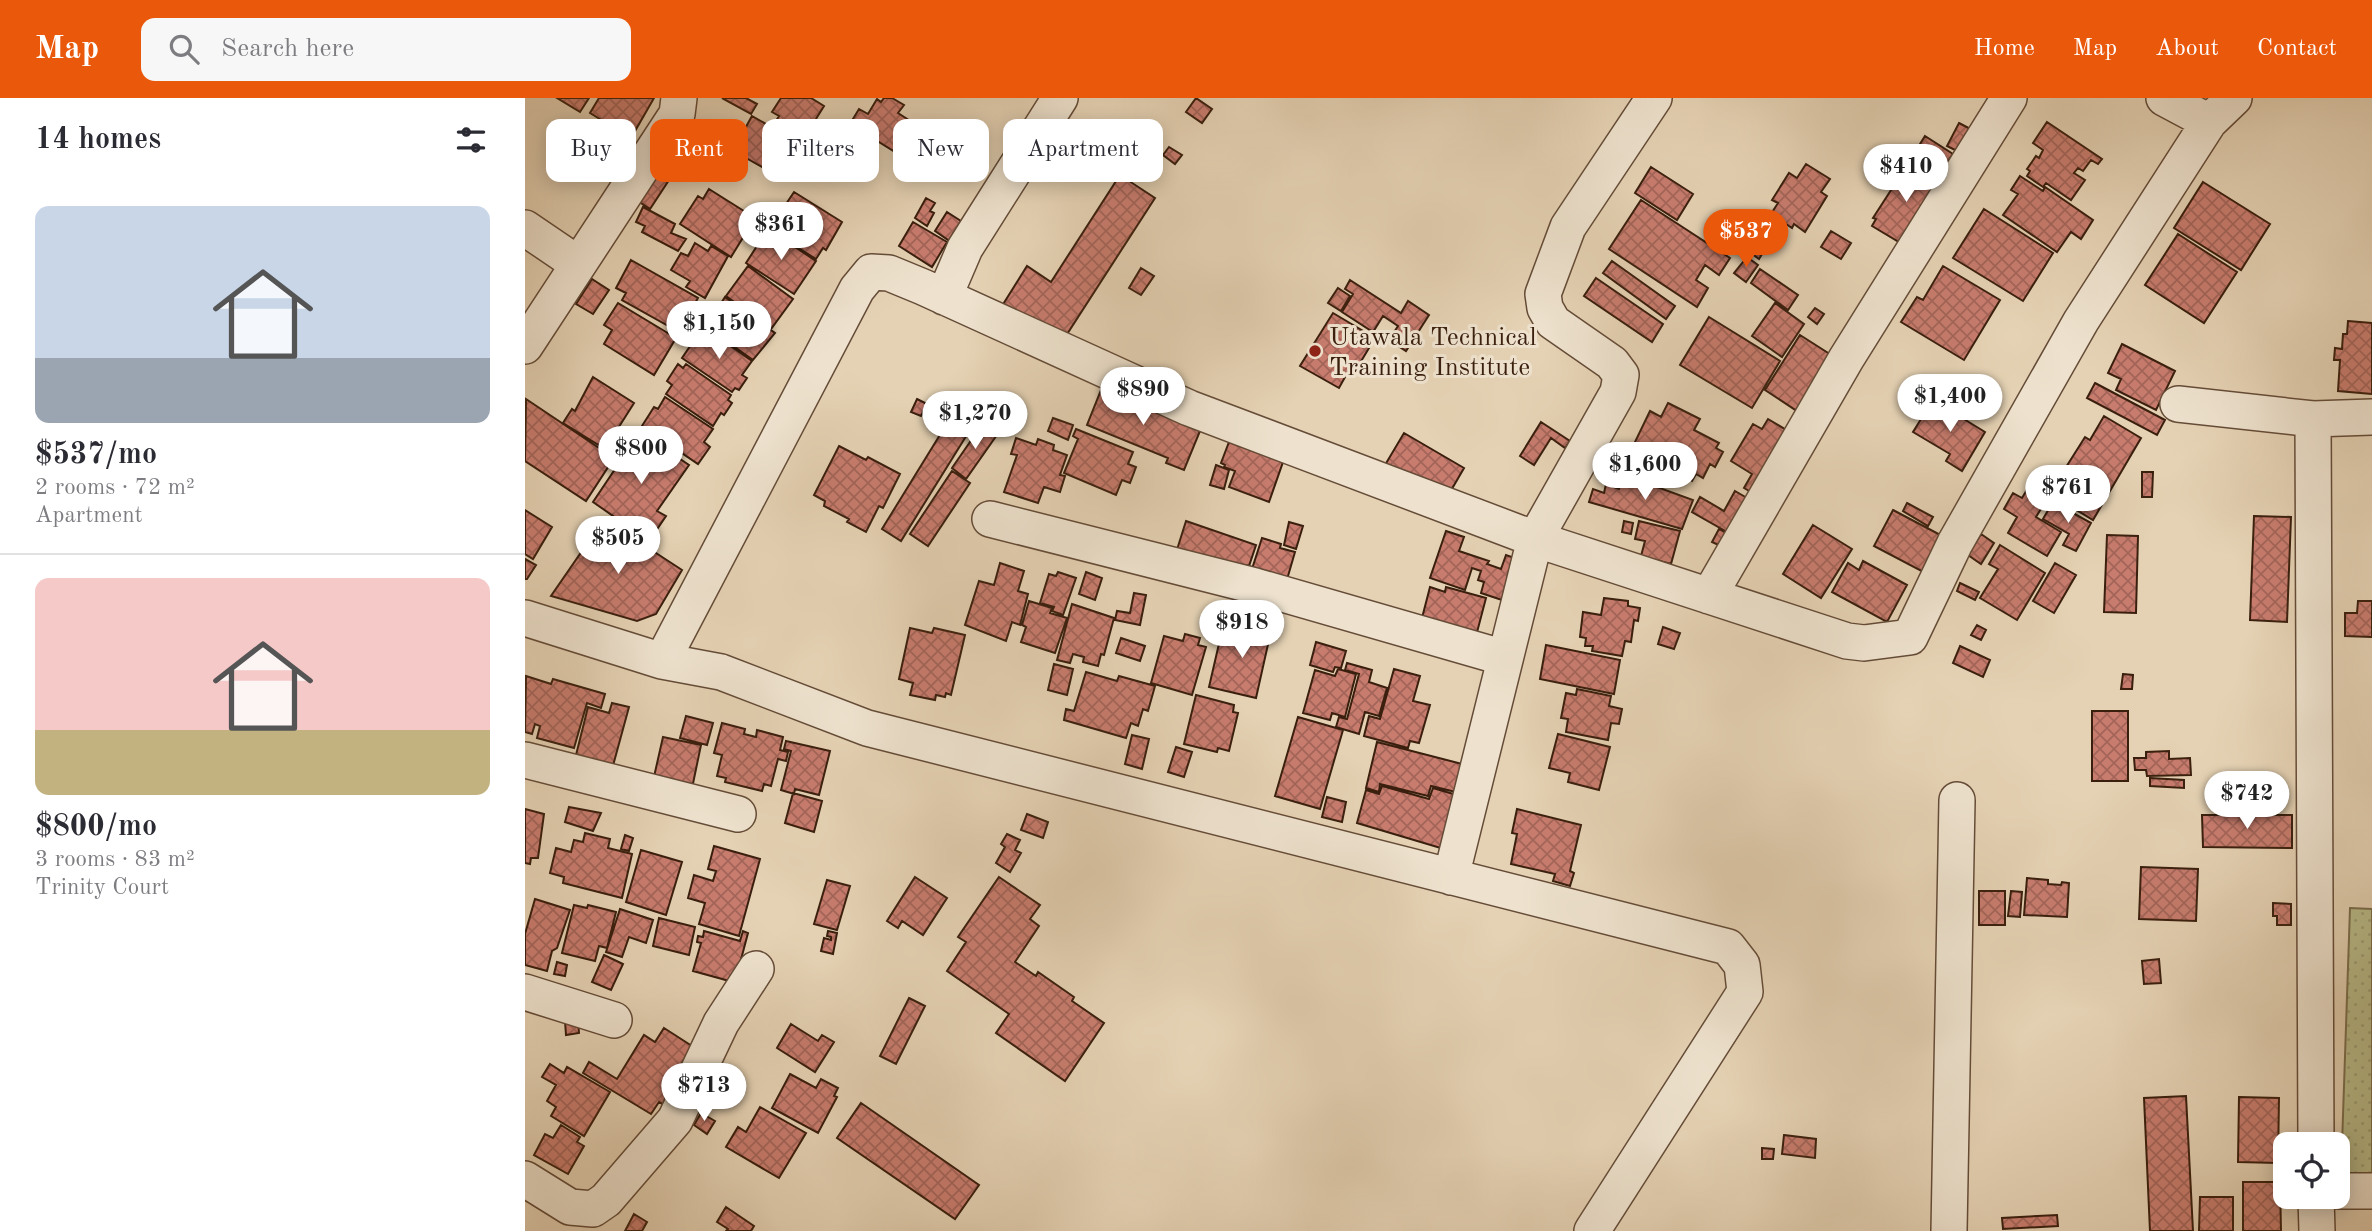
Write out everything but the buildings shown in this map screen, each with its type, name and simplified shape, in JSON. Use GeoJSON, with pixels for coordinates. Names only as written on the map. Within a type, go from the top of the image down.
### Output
{"type":"FeatureCollection","features":[{"type":"Feature","properties":{"kind":"street"},"geometry":{"type":"LineString","coordinates":[[525,346],[677,114],[679,98]]}},
{"type":"Feature","properties":{"kind":"street"},"geometry":{"type":"LineString","coordinates":[[944,297],[965,248],[1060,98]]}},
{"type":"Feature","properties":{"kind":"street"},"geometry":{"type":"LineString","coordinates":[[1451,877],[1535,539],[1618,392],[1621,375],[1612,363],[1553,322],[1545,308],[1543,294],[1569,227],[1654,98]]}},
{"type":"Feature","properties":{"kind":"street"},"geometry":{"type":"LineString","coordinates":[[1709,596],[1846,359],[2010,98]]}},
{"type":"Feature","properties":{"kind":"street"},"geometry":{"type":"LineString","coordinates":[[2164,98],[2209,122]]}},
{"type":"Feature","properties":{"kind":"street"},"geometry":{"type":"LineString","coordinates":[[662,661],[856,289],[871,272],[889,273],[1189,408],[1535,539],[1847,641],[1864,643],[1910,638],[1955,543],[2081,321],[2209,122],[2234,98]]}},
{"type":"Feature","properties":{"kind":"street"},"geometry":{"type":"LineString","coordinates":[[525,228],[578,264]]}},
{"type":"Feature","properties":{"kind":"street"},"geometry":{"type":"LineString","coordinates":[[2178,404],[2313,419],[2372,417]]}},
{"type":"Feature","properties":{"kind":"street"},"geometry":{"type":"LineString","coordinates":[[2313,419],[2316,1132]]}},
{"type":"Feature","properties":{"kind":"street"},"geometry":{"type":"LineString","coordinates":[[989,519],[1255,586],[1505,659]]}},
{"type":"Feature","properties":{"kind":"street"},"geometry":{"type":"LineString","coordinates":[[525,618],[662,661],[721,672],[867,728],[1728,947],[1742,965],[1745,992],[1592,1231]]}},
{"type":"Feature","properties":{"kind":"street"},"geometry":{"type":"LineString","coordinates":[[525,760],[738,814]]}},
{"type":"Feature","properties":{"kind":"street"},"geometry":{"type":"LineString","coordinates":[[1949,1231],[1957,800]]}},
{"type":"Feature","properties":{"kind":"street"},"geometry":{"type":"LineString","coordinates":[[525,1179],[570,1207],[593,1209],[606,1199],[675,1120],[720,1023],[756,969]]}},
{"type":"Feature","properties":{"kind":"street"},"geometry":{"type":"LineString","coordinates":[[525,992],[614,1020]]}},
{"type":"Feature","properties":{"kind":"street"},"geometry":{"type":"LineString","coordinates":[[2350,1191],[2372,1191]]}},
{"type":"Feature","properties":{"kind":"street"},"geometry":{"type":"LineString","coordinates":[[2316,1209],[2317,1231]]}},
{"type":"Feature","properties":{"kind":"green space"},"geometry":{"type":"Polygon","coordinates":[[[2350,908],[2372,909],[2372,1176],[2350,1175],[2350,1132],[2342,1132],[2350,908]]]}},
{"type":"Feature","properties":{"kind":"place","name":"Utawala Technical Training Institute"},"geometry":{"type":"Point","coordinates":[1315,351]}}]}
